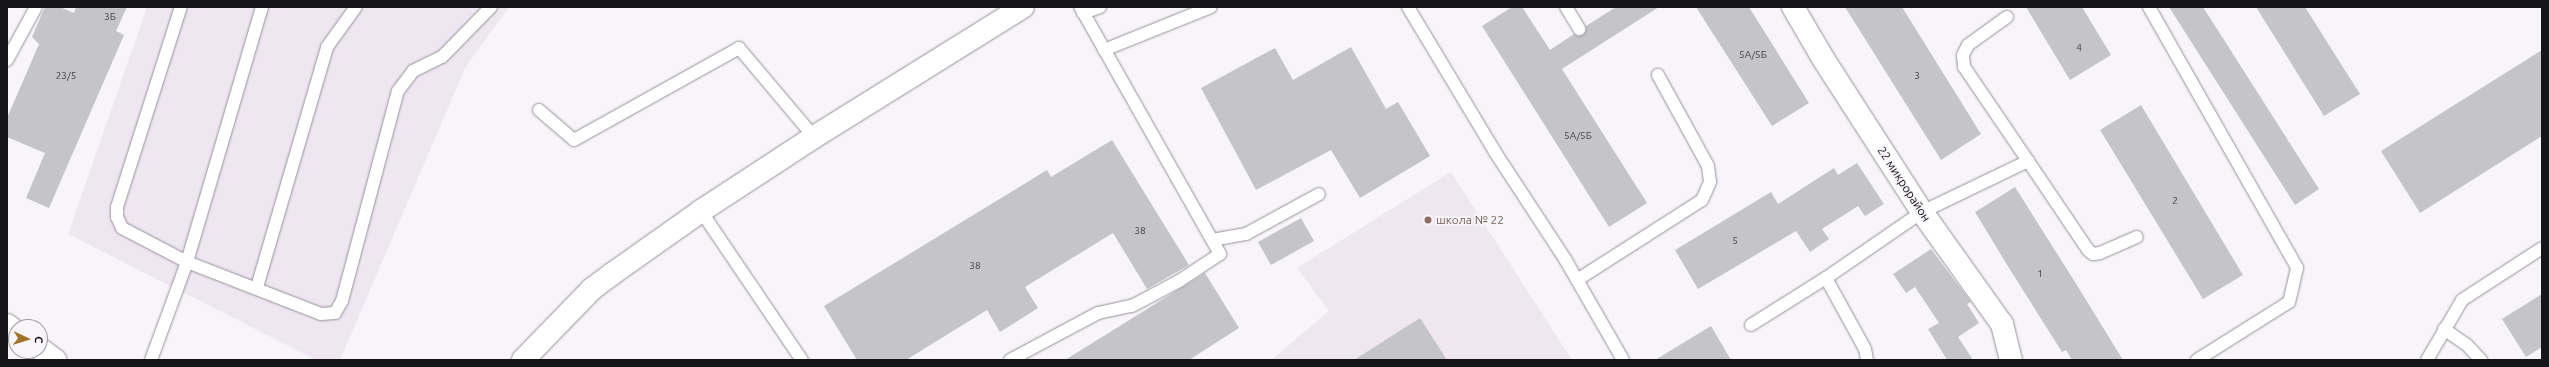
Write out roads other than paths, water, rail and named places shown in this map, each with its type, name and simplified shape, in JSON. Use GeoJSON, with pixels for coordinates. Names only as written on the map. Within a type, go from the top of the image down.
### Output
{"type":"FeatureCollection","features":[{"type":"Feature","properties":{"kind":"main road"},"geometry":{"type":"LineString","coordinates":[[523,360],[592,289],[701,211],[814,137],[1023,7]]}},
{"type":"Feature","properties":{"kind":"main road","name":"22 микрорайон"},"geometry":{"type":"LineString","coordinates":[[1793,7],[1824,60],[1922,212],[2002,324],[2011,360]]}},
{"type":"Feature","properties":{"kind":"lane"},"geometry":{"type":"LineString","coordinates":[[7,60],[36,7]]}},
{"type":"Feature","properties":{"kind":"lane"},"geometry":{"type":"LineString","coordinates":[[181,7],[117,207],[117,217],[122,228],[187,262],[321,314],[335,312],[342,301],[398,91],[413,70],[442,57],[491,7]]}},
{"type":"Feature","properties":{"kind":"lane"},"geometry":{"type":"LineString","coordinates":[[151,360],[187,262],[262,7]]}},
{"type":"Feature","properties":{"kind":"lane"},"geometry":{"type":"LineString","coordinates":[[257,288],[327,48],[356,7]]}},
{"type":"Feature","properties":{"kind":"lane"},"geometry":{"type":"LineString","coordinates":[[1010,360],[1098,313],[1132,306],[1179,281],[1220,254],[1082,10],[1100,7]]}},
{"type":"Feature","properties":{"kind":"lane"},"geometry":{"type":"LineString","coordinates":[[1104,50],[1211,7]]}},
{"type":"Feature","properties":{"kind":"lane"},"geometry":{"type":"LineString","coordinates":[[1408,7],[1495,152],[1577,280],[1623,360]]}},
{"type":"Feature","properties":{"kind":"lane"},"geometry":{"type":"LineString","coordinates":[[1566,7],[1579,29]]}},
{"type":"Feature","properties":{"kind":"lane"},"geometry":{"type":"LineString","coordinates":[[2149,7],[2297,268],[2289,302],[2197,360]]}},
{"type":"Feature","properties":{"kind":"lane"},"geometry":{"type":"LineString","coordinates":[[2007,16],[1968,45],[1963,55],[1964,67],[2088,250],[2093,254],[2100,254],[2137,237]]}},
{"type":"Feature","properties":{"kind":"lane"},"geometry":{"type":"LineString","coordinates":[[539,110],[574,140],[739,48],[814,137]]}},
{"type":"Feature","properties":{"kind":"lane"},"geometry":{"type":"LineString","coordinates":[[1577,280],[1702,200],[1710,182],[1708,166],[1658,75]]}},
{"type":"Feature","properties":{"kind":"lane"},"geometry":{"type":"LineString","coordinates":[[1751,325],[1826,278],[1922,212],[2028,161]]}},
{"type":"Feature","properties":{"kind":"lane"},"geometry":{"type":"LineString","coordinates":[[1212,240],[1246,234],[1319,194]]}},
{"type":"Feature","properties":{"kind":"lane"},"geometry":{"type":"LineString","coordinates":[[701,211],[802,360]]}},
{"type":"Feature","properties":{"kind":"lane"},"geometry":{"type":"LineString","coordinates":[[2427,360],[2462,300],[2542,248]]}},
{"type":"Feature","properties":{"kind":"lane"},"geometry":{"type":"LineString","coordinates":[[1826,278],[1865,349],[1867,360]]}},
{"type":"Feature","properties":{"kind":"lane"},"geometry":{"type":"LineString","coordinates":[[2444,329],[2467,345],[2481,360]]}},
{"type":"Feature","properties":{"kind":"place","name":"школа № 22"},"geometry":{"type":"Point","coordinates":[1428,220]}}]}
